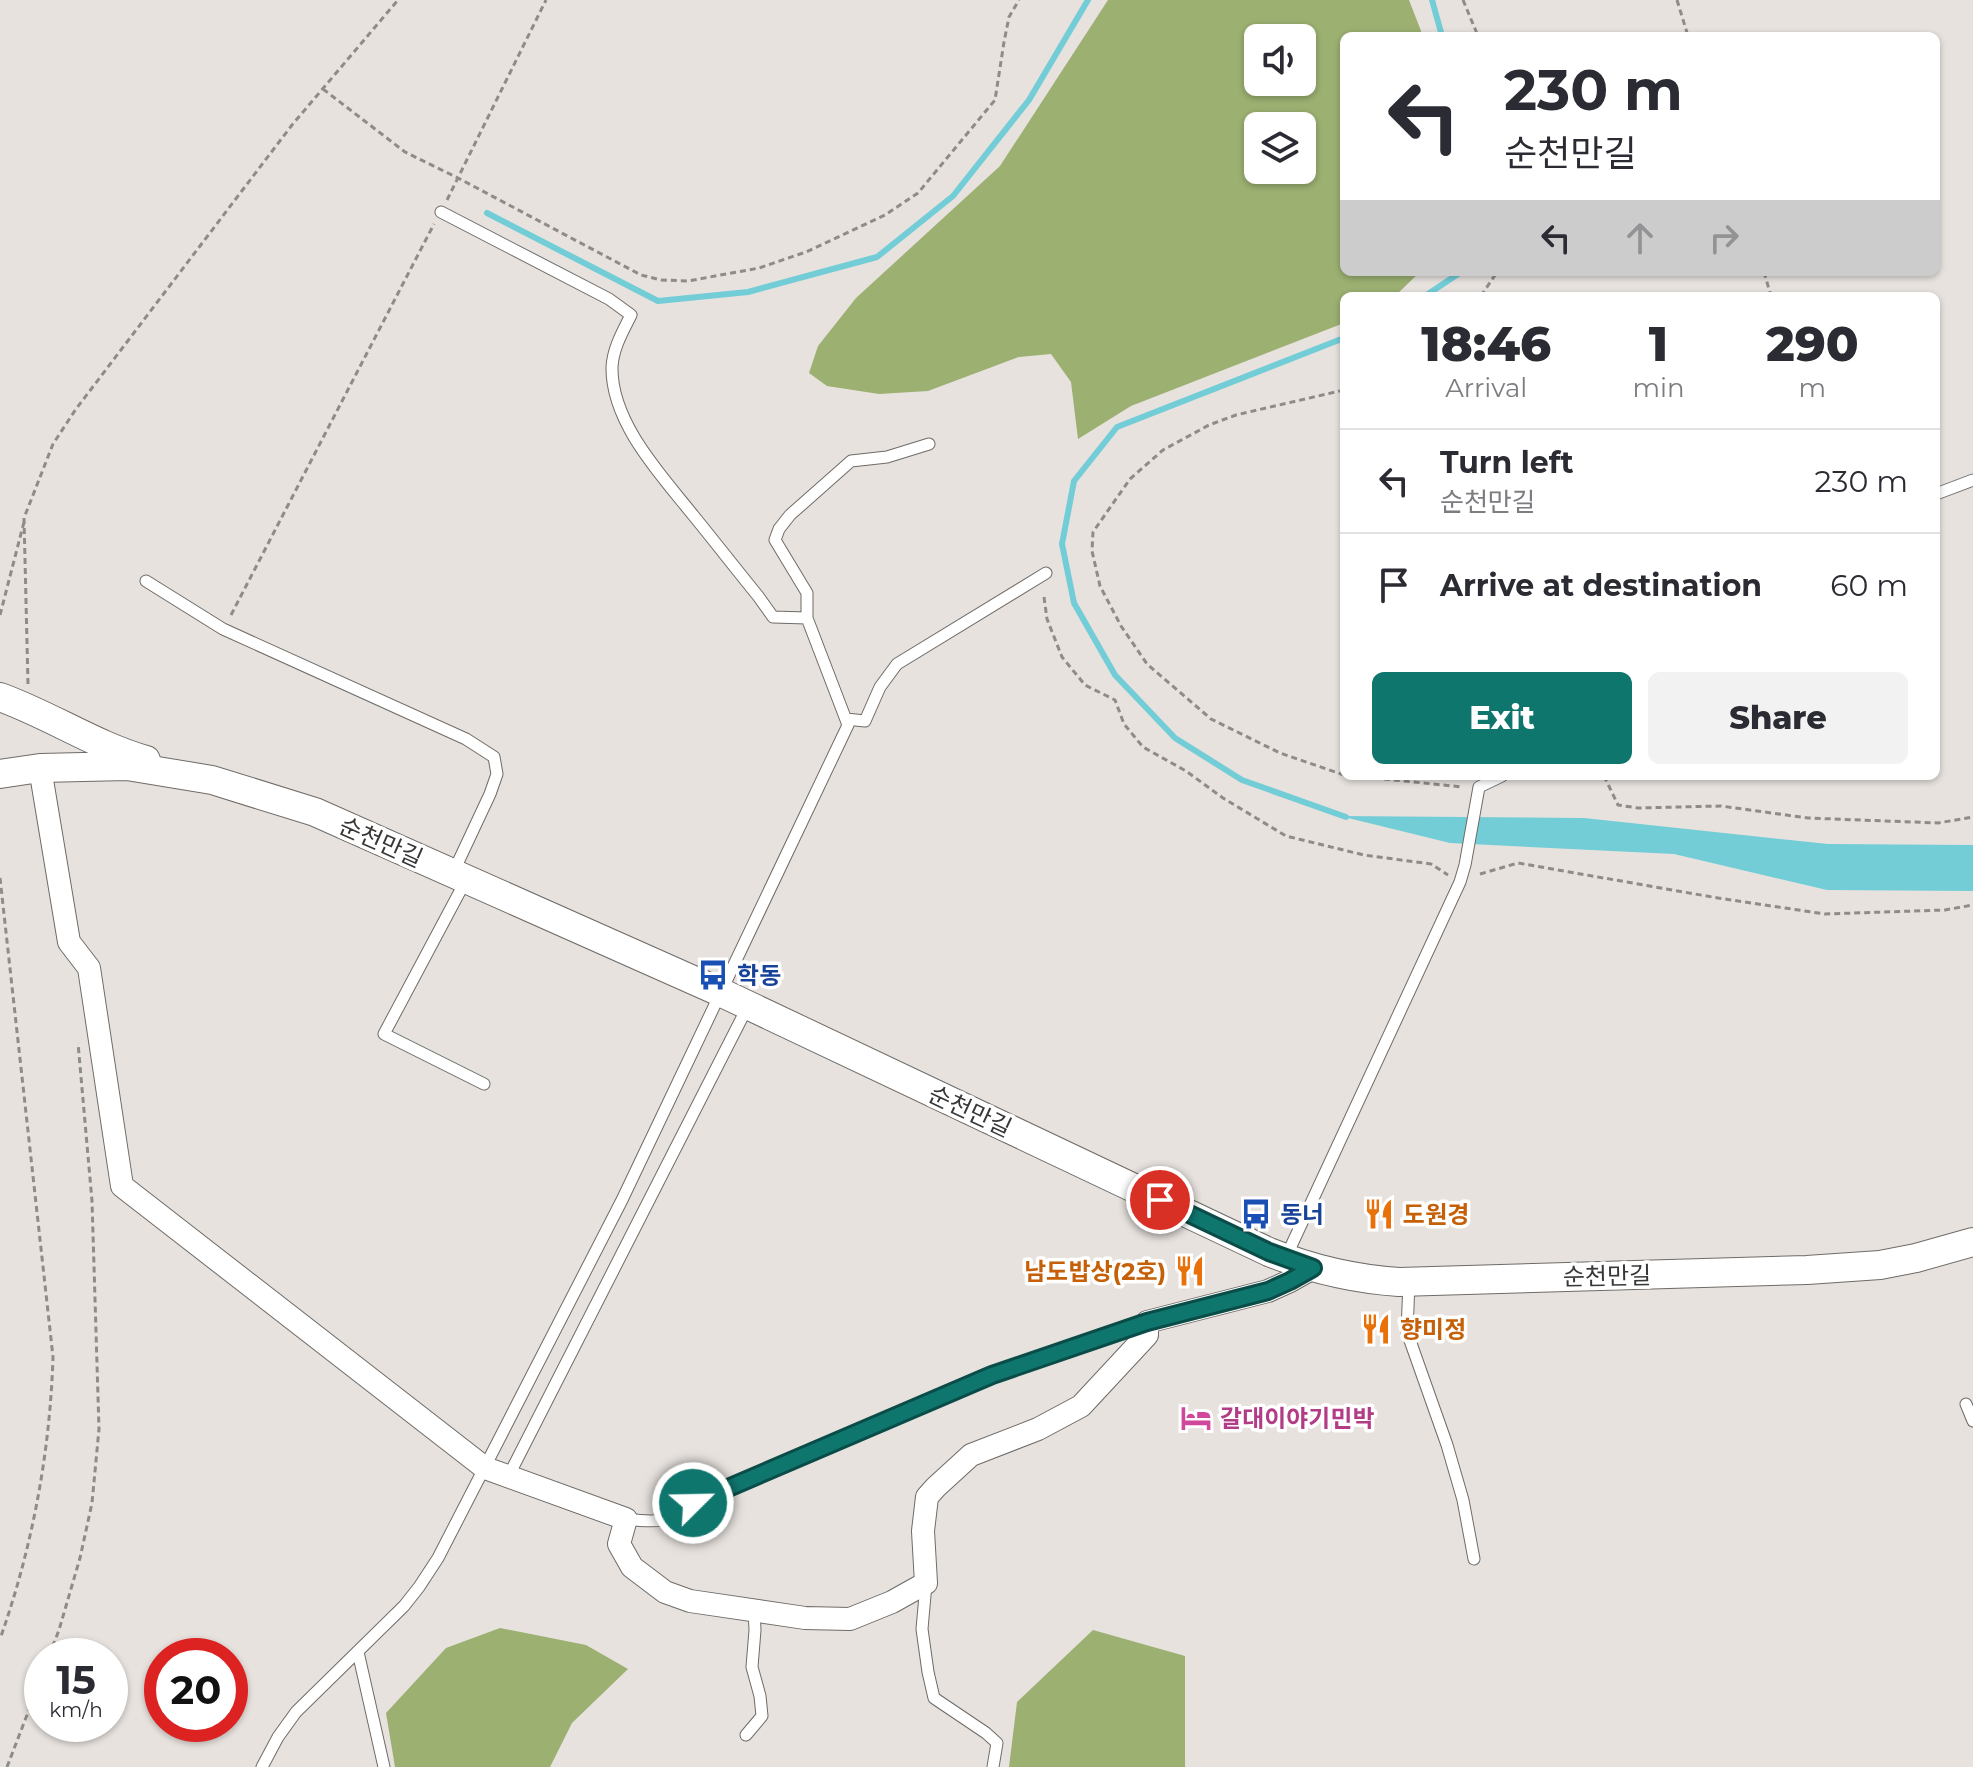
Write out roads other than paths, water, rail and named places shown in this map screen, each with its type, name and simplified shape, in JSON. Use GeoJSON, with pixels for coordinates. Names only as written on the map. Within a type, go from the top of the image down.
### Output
{"type":"FeatureCollection","features":[{"type":"Feature","properties":{"kind":"street"},"geometry":{"type":"LineString","coordinates":[[0,697],[31,708],[128,755],[212,780]]}},
{"type":"Feature","properties":{"kind":"street","name":"순천만길"},"geometry":{"type":"LineString","coordinates":[[0,774],[40,768],[127,766],[212,780],[315,812],[720,992],[1286,1259],[1313,1268],[1363,1279],[1409,1282],[1822,1269],[1880,1265],[1973,1242]]}},
{"type":"Feature","properties":{"kind":"street"},"geometry":{"type":"LineString","coordinates":[[40,768],[69,942],[89,968],[122,1186],[485,1468],[626,1519],[619,1544],[632,1567],[665,1592],[690,1601],[805,1618],[850,1619],[892,1602],[926,1583],[923,1531],[927,1497],[971,1455],[1038,1429],[1081,1406],[1147,1335],[1147,1322],[1268,1291],[1313,1268]]}},
{"type":"Feature","properties":{"kind":"lane"},"geometry":{"type":"LineString","coordinates":[[441,212],[609,299],[631,315],[621,334],[612,365],[617,398],[634,436],[654,467],[773,617],[807,618]]}},
{"type":"Feature","properties":{"kind":"lane"},"geometry":{"type":"LineString","coordinates":[[262,1767],[296,1712],[404,1606],[438,1558],[622,1200],[848,725],[807,618],[807,593],[775,540],[779,529],[790,515],[851,461],[887,457],[929,444]]}},
{"type":"Feature","properties":{"kind":"lane"},"geometry":{"type":"LineString","coordinates":[[1940,492],[1973,480]]}},
{"type":"Feature","properties":{"kind":"lane"},"geometry":{"type":"LineString","coordinates":[[846,719],[865,721],[880,687],[897,664],[1046,573]]}},
{"type":"Feature","properties":{"kind":"lane"},"geometry":{"type":"LineString","coordinates":[[146,581],[223,629],[466,739],[494,757],[497,774],[459,876],[384,1034],[484,1084]]}},
{"type":"Feature","properties":{"kind":"lane"},"geometry":{"type":"LineString","coordinates":[[1286,1259],[1460,882],[1479,787],[1494,780]]}},
{"type":"Feature","properties":{"kind":"lane"},"geometry":{"type":"LineString","coordinates":[[508,1477],[748,1006]]}},
{"type":"Feature","properties":{"kind":"lane"},"geometry":{"type":"LineString","coordinates":[[1409,1282],[1407,1332],[1447,1445],[1463,1500],[1474,1559]]}},
{"type":"Feature","properties":{"kind":"lane"},"geometry":{"type":"LineString","coordinates":[[626,1519],[652,1522],[674,1518],[693,1503],[992,1375],[1147,1322]]}},
{"type":"Feature","properties":{"kind":"lane"},"geometry":{"type":"LineString","coordinates":[[1966,1404],[1973,1421]]}},
{"type":"Feature","properties":{"kind":"lane"},"geometry":{"type":"LineString","coordinates":[[926,1583],[922,1629],[934,1698],[997,1743],[993,1767]]}},
{"type":"Feature","properties":{"kind":"lane"},"geometry":{"type":"LineString","coordinates":[[746,1735],[762,1716],[752,1667],[754,1610]]}},
{"type":"Feature","properties":{"kind":"lane"},"geometry":{"type":"LineString","coordinates":[[358,1652],[384,1767]]}},
{"type":"Feature","properties":{"kind":"water"},"geometry":{"type":"Polygon","coordinates":[[[1340,816],[1584,818],[1828,844],[1973,845],[1973,891],[1827,890],[1674,854],[1450,843],[1340,816]]]}},
{"type":"Feature","properties":{"kind":"waterway"},"geometry":{"type":"LineString","coordinates":[[487,213],[658,301],[748,292],[877,257],[953,196],[1029,100],[1088,0]]}},
{"type":"Feature","properties":{"kind":"waterway"},"geometry":{"type":"LineString","coordinates":[[1432,0],[1441,32]]}},
{"type":"Feature","properties":{"kind":"waterway"},"geometry":{"type":"LineString","coordinates":[[1431,292],[1455,276]]}},
{"type":"Feature","properties":{"kind":"waterway"},"geometry":{"type":"LineString","coordinates":[[1340,340],[1117,427],[1074,481],[1062,544],[1074,603],[1115,675],[1175,738],[1242,780],[1346,817]]}},
{"type":"Feature","properties":{"kind":"place","name":"학동"},"geometry":{"type":"Point","coordinates":[713,975]}},
{"type":"Feature","properties":{"kind":"place","name":"동너"},"geometry":{"type":"Point","coordinates":[1256,1214]}},
{"type":"Feature","properties":{"kind":"place","name":"도원경"},"geometry":{"type":"Point","coordinates":[1379,1214]}},
{"type":"Feature","properties":{"kind":"place","name":"남도밥상(2호)"},"geometry":{"type":"Point","coordinates":[1190,1271]}},
{"type":"Feature","properties":{"kind":"place","name":"향미정"},"geometry":{"type":"Point","coordinates":[1376,1329]}},
{"type":"Feature","properties":{"kind":"place","name":"갈대이야기민박"},"geometry":{"type":"Point","coordinates":[1196,1418]}}]}
